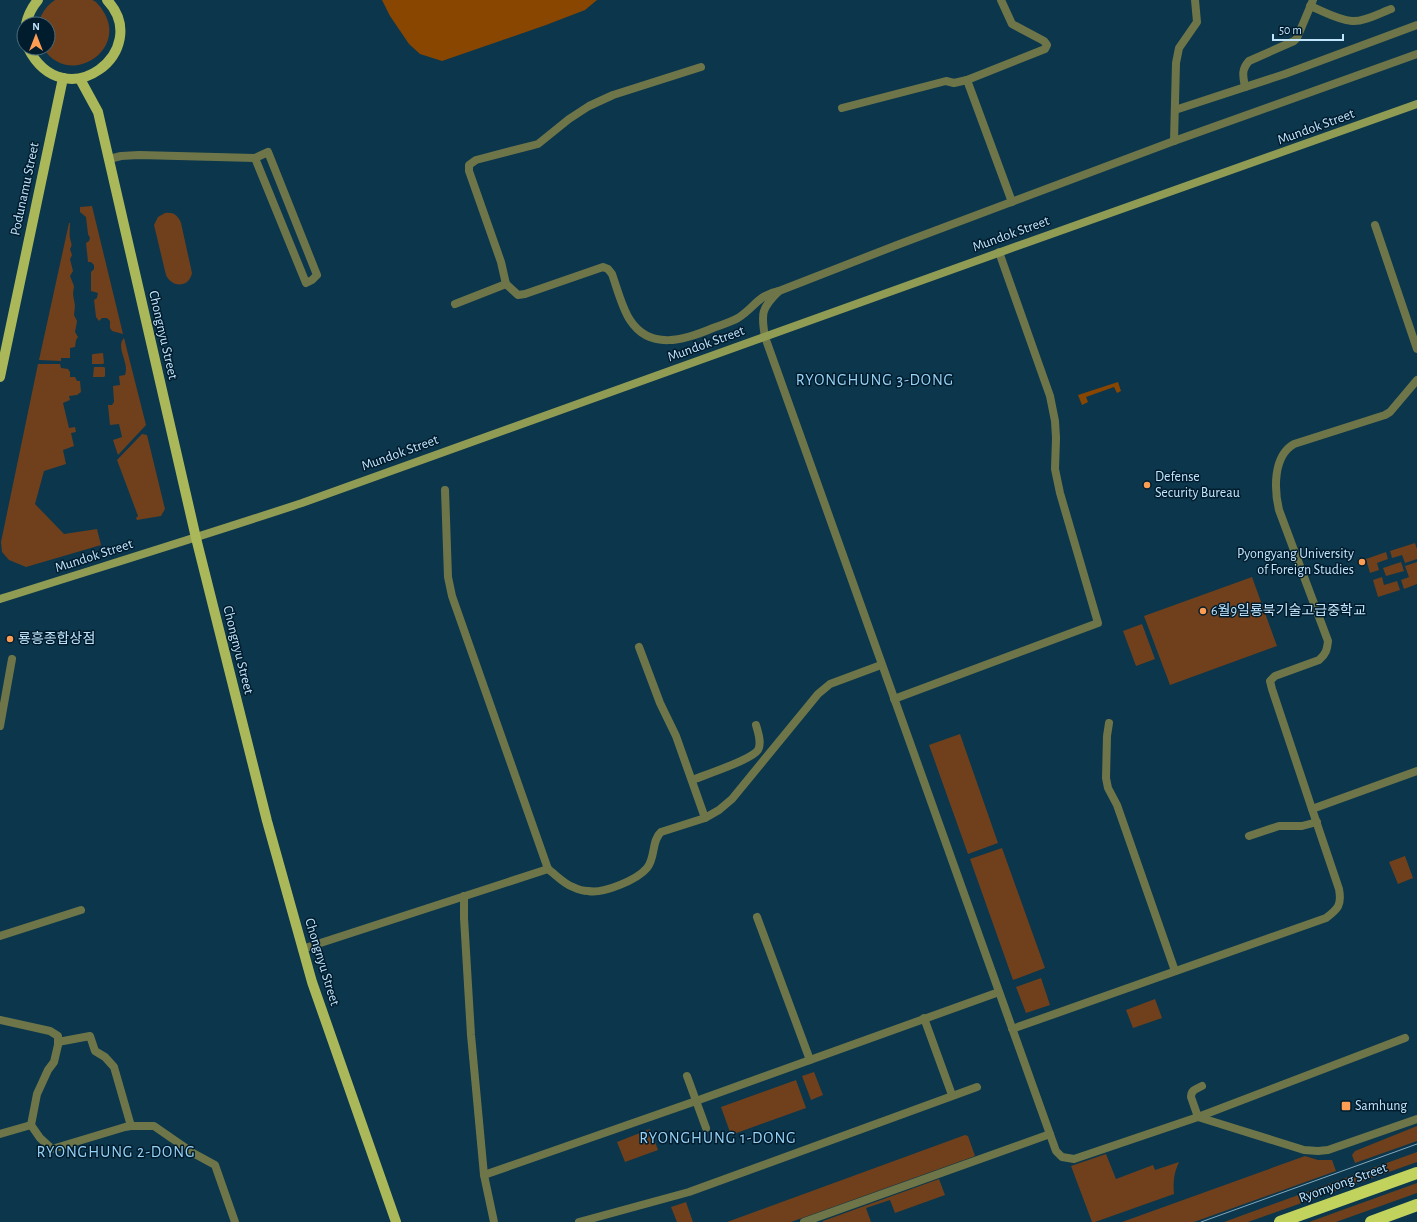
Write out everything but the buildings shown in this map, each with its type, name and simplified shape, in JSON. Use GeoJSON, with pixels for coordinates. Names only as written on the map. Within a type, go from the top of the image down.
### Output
{"type":"FeatureCollection","features":[{"type":"Feature","properties":{"kind":"highway","name":"Ryomyong Street"},"geometry":{"type":"LineString","coordinates":[[1280,1222],[1417,1173]]}},
{"type":"Feature","properties":{"kind":"highway"},"geometry":{"type":"LineString","coordinates":[[1371,1222],[1417,1205]]}},
{"type":"Feature","properties":{"kind":"main road"},"geometry":{"type":"LineString","coordinates":[[28,16],[33,5],[38,0]]}},
{"type":"Feature","properties":{"kind":"main road"},"geometry":{"type":"LineString","coordinates":[[32,56],[44,69],[56,77],[80,78],[95,74],[107,64],[116,51],[120,36],[119,20],[113,6],[107,0]]}},
{"type":"Feature","properties":{"kind":"main road","name":"Podunamu Street"},"geometry":{"type":"LineString","coordinates":[[0,377],[63,78]]}},
{"type":"Feature","properties":{"kind":"main road","name":"Chongnyu Street"},"geometry":{"type":"LineString","coordinates":[[80,78],[98,112],[196,538],[267,821],[302,949],[312,982],[396,1222]]}},
{"type":"Feature","properties":{"kind":"main road","name":"Mundok Street"},"geometry":{"type":"LineString","coordinates":[[0,599],[196,538],[302,503],[455,446],[1417,104]]}},
{"type":"Feature","properties":{"kind":"street"},"geometry":{"type":"LineString","coordinates":[[842,108],[946,80],[954,83],[967,80],[1045,49],[1047,45],[1044,41],[1012,24],[1000,0]]}},
{"type":"Feature","properties":{"kind":"street"},"geometry":{"type":"LineString","coordinates":[[1174,141],[1176,63],[1179,48],[1197,22],[1195,0]]}},
{"type":"Feature","properties":{"kind":"street"},"geometry":{"type":"LineString","coordinates":[[1245,87],[1243,75],[1244,66],[1249,62],[1294,41],[1297,38],[1311,3],[1341,19],[1353,21],[1361,20],[1391,9]]}},
{"type":"Feature","properties":{"kind":"street"},"geometry":{"type":"LineString","coordinates":[[1175,110],[1245,87],[1417,26]]}},
{"type":"Feature","properties":{"kind":"street"},"geometry":{"type":"LineString","coordinates":[[701,67],[613,95],[589,106],[569,119],[538,144],[476,160],[469,165],[502,262],[506,284],[518,295],[526,294],[603,267],[608,269],[612,274],[630,320],[638,329],[647,336],[660,340],[673,341],[700,333],[737,318],[769,293],[779,291],[1174,141],[1417,54]]}},
{"type":"Feature","properties":{"kind":"street"},"geometry":{"type":"LineString","coordinates":[[967,80],[1012,202]]}},
{"type":"Feature","properties":{"kind":"street"},"geometry":{"type":"LineString","coordinates":[[108,159],[121,156],[139,155],[255,158],[268,152],[317,275],[306,283],[255,158]]}},
{"type":"Feature","properties":{"kind":"street"},"geometry":{"type":"LineString","coordinates":[[1375,225],[1417,350]]}},
{"type":"Feature","properties":{"kind":"street"},"geometry":{"type":"LineString","coordinates":[[894,699],[1098,623],[1060,493],[1056,469],[1055,421],[1050,396],[999,252]]}},
{"type":"Feature","properties":{"kind":"street"},"geometry":{"type":"LineString","coordinates":[[455,304],[506,284]]}},
{"type":"Feature","properties":{"kind":"street"},"geometry":{"type":"LineString","coordinates":[[779,291],[765,306],[762,319],[765,337],[1056,1151],[1062,1157],[1074,1159],[1198,1118],[1405,1038]]}},
{"type":"Feature","properties":{"kind":"street"},"geometry":{"type":"LineString","coordinates":[[1012,1029],[1326,918],[1339,906],[1341,898],[1340,889],[1270,681],[1275,676],[1319,660],[1325,655],[1328,641],[1279,510],[1275,484],[1280,459],[1284,452],[1294,444],[1390,412],[1417,380]]}},
{"type":"Feature","properties":{"kind":"street"},"geometry":{"type":"LineString","coordinates":[[445,490],[448,570],[452,596],[548,869],[572,887],[589,892],[603,890],[634,879],[647,868],[653,857],[657,835],[661,832],[705,818],[719,810],[732,799],[818,694],[830,684],[881,665]]}},
{"type":"Feature","properties":{"kind":"street"},"geometry":{"type":"LineString","coordinates":[[639,647],[660,703],[676,736],[705,818]]}},
{"type":"Feature","properties":{"kind":"street"},"geometry":{"type":"LineString","coordinates":[[0,726],[12,659]]}},
{"type":"Feature","properties":{"kind":"street"},"geometry":{"type":"LineString","coordinates":[[1109,723],[1107,736],[1106,778],[1108,788],[1117,805],[1175,971]]}},
{"type":"Feature","properties":{"kind":"street"},"geometry":{"type":"LineString","coordinates":[[692,780],[749,757],[758,749],[760,743],[756,725]]}},
{"type":"Feature","properties":{"kind":"street"},"geometry":{"type":"LineString","coordinates":[[1312,809],[1417,771]]}},
{"type":"Feature","properties":{"kind":"street"},"geometry":{"type":"LineString","coordinates":[[1248,836],[1279,826],[1302,826],[1317,822]]}},
{"type":"Feature","properties":{"kind":"street"},"geometry":{"type":"LineString","coordinates":[[302,949],[548,869]]}},
{"type":"Feature","properties":{"kind":"street"},"geometry":{"type":"LineString","coordinates":[[464,896],[471,1035],[484,1175],[494,1222]]}},
{"type":"Feature","properties":{"kind":"street"},"geometry":{"type":"LineString","coordinates":[[0,936],[81,910]]}},
{"type":"Feature","properties":{"kind":"street"},"geometry":{"type":"LineString","coordinates":[[757,917],[810,1060]]}},
{"type":"Feature","properties":{"kind":"street"},"geometry":{"type":"LineString","coordinates":[[484,1175],[696,1101],[999,992]]}},
{"type":"Feature","properties":{"kind":"street"},"geometry":{"type":"LineString","coordinates":[[924,1018],[952,1096]]}},
{"type":"Feature","properties":{"kind":"street"},"geometry":{"type":"LineString","coordinates":[[0,1020],[50,1031],[58,1036],[54,1062],[48,1070],[37,1094],[31,1125],[40,1138],[52,1149],[131,1126],[154,1126],[193,1153],[215,1165],[235,1222]]}},
{"type":"Feature","properties":{"kind":"street"},"geometry":{"type":"LineString","coordinates":[[58,1042],[90,1036],[95,1051],[105,1057],[114,1067],[131,1126]]}},
{"type":"Feature","properties":{"kind":"street"},"geometry":{"type":"LineString","coordinates":[[687,1076],[706,1128]]}},
{"type":"Feature","properties":{"kind":"street"},"geometry":{"type":"LineString","coordinates":[[1198,1118],[1191,1094],[1193,1090],[1202,1086]]}},
{"type":"Feature","properties":{"kind":"street"},"geometry":{"type":"LineString","coordinates":[[579,1222],[602,1219],[689,1192],[977,1087]]}},
{"type":"Feature","properties":{"kind":"street"},"geometry":{"type":"LineString","coordinates":[[1198,1118],[1304,1150],[1318,1151],[1328,1150],[1417,1119]]}},
{"type":"Feature","properties":{"kind":"street"},"geometry":{"type":"LineString","coordinates":[[0,1134],[31,1125]]}},
{"type":"Feature","properties":{"kind":"street"},"geometry":{"type":"LineString","coordinates":[[804,1222],[1050,1134]]}},
{"type":"Feature","properties":{"kind":"shaded area"},"geometry":{"type":"Polygon","coordinates":[[[55,0],[92,0],[97,3],[102,9],[109,25],[108,39],[102,51],[92,60],[80,65],[67,65],[54,60],[50,56],[56,56],[56,16],[41,16],[49,5],[55,0]]]}},
{"type":"Feature","properties":{"kind":"shaded area"},"geometry":{"type":"Polygon","coordinates":[[[382,0],[597,0],[585,10],[442,61],[420,54],[409,44],[390,16],[382,0]]]}},
{"type":"Feature","properties":{"kind":"shaded area"},"geometry":{"type":"Polygon","coordinates":[[[92,206],[123,334],[112,331],[110,328],[110,321],[107,318],[102,318],[99,321],[96,317],[94,300],[97,298],[98,293],[91,291],[91,272],[94,269],[94,265],[91,262],[88,262],[86,243],[90,238],[88,234],[86,217],[80,212],[80,207],[92,206]]]}},
{"type":"Feature","properties":{"kind":"shaded area"},"geometry":{"type":"Polygon","coordinates":[[[165,213],[175,215],[181,223],[192,273],[188,281],[184,284],[176,284],[172,282],[166,275],[154,225],[158,217],[165,213]]]}},
{"type":"Feature","properties":{"kind":"shaded area"},"geometry":{"type":"Polygon","coordinates":[[[69,223],[72,245],[70,249],[72,255],[70,259],[73,271],[70,276],[74,286],[74,315],[77,321],[75,332],[78,337],[75,347],[70,348],[70,358],[61,358],[61,361],[39,360],[69,223]]]}},
{"type":"Feature","properties":{"kind":"shaded area"},"geometry":{"type":"Polygon","coordinates":[[[124,338],[146,425],[118,455],[113,440],[122,437],[119,424],[110,425],[108,405],[112,405],[114,402],[113,386],[120,385],[119,376],[125,375],[126,365],[121,346],[124,338]]]}},
{"type":"Feature","properties":{"kind":"shaded area"},"geometry":{"type":"Polygon","coordinates":[[[103,353],[103,364],[92,364],[93,354],[103,353]]]}},
{"type":"Feature","properties":{"kind":"shaded area"},"geometry":{"type":"Polygon","coordinates":[[[38,364],[60,364],[61,368],[68,369],[70,372],[70,377],[75,377],[77,381],[80,381],[81,392],[77,395],[69,396],[70,400],[63,403],[69,428],[75,427],[76,432],[71,433],[74,446],[63,450],[66,464],[44,471],[35,504],[64,534],[97,529],[101,545],[26,567],[9,560],[2,552],[1,542],[38,364]]]}},
{"type":"Feature","properties":{"kind":"shaded area"},"geometry":{"type":"Polygon","coordinates":[[[94,367],[104,367],[105,376],[93,377],[94,367]]]}},
{"type":"Feature","properties":{"kind":"shaded area"},"geometry":{"type":"Polygon","coordinates":[[[1118,382],[1121,391],[1117,393],[1114,387],[1086,397],[1088,402],[1082,405],[1078,395],[1118,382]]]}},
{"type":"Feature","properties":{"kind":"shaded area"},"geometry":{"type":"Polygon","coordinates":[[[142,434],[147,435],[165,509],[161,516],[137,520],[136,518],[138,516],[117,460],[142,434]]]}},
{"type":"Feature","properties":{"kind":"shaded area"},"geometry":{"type":"Polygon","coordinates":[[[1415,543],[1417,549],[1417,559],[1405,563],[1402,555],[1392,558],[1390,551],[1415,543]]]}},
{"type":"Feature","properties":{"kind":"shaded area"},"geometry":{"type":"Polygon","coordinates":[[[1386,552],[1388,559],[1377,563],[1379,570],[1370,573],[1366,559],[1386,552]]]}},
{"type":"Feature","properties":{"kind":"shaded area"},"geometry":{"type":"Polygon","coordinates":[[[1401,562],[1404,571],[1386,576],[1383,568],[1401,562]]]}},
{"type":"Feature","properties":{"kind":"shaded area"},"geometry":{"type":"Polygon","coordinates":[[[1417,562],[1417,584],[1404,589],[1401,580],[1409,577],[1405,566],[1417,562]]]}},
{"type":"Feature","properties":{"kind":"shaded area"},"geometry":{"type":"Polygon","coordinates":[[[1252,577],[1277,646],[1170,685],[1144,616],[1252,577]]]}},
{"type":"Feature","properties":{"kind":"shaded area"},"geometry":{"type":"Polygon","coordinates":[[[1382,577],[1384,585],[1397,581],[1400,590],[1378,597],[1373,580],[1382,577]]]}},
{"type":"Feature","properties":{"kind":"shaded area"},"geometry":{"type":"Polygon","coordinates":[[[1142,624],[1155,659],[1136,666],[1123,631],[1142,624]]]}},
{"type":"Feature","properties":{"kind":"shaded area"},"geometry":{"type":"Polygon","coordinates":[[[960,734],[998,843],[968,854],[929,745],[960,734]]]}},
{"type":"Feature","properties":{"kind":"shaded area"},"geometry":{"type":"Polygon","coordinates":[[[1002,848],[1045,968],[1013,980],[970,859],[1002,848]]]}},
{"type":"Feature","properties":{"kind":"shaded area"},"geometry":{"type":"Polygon","coordinates":[[[1405,856],[1413,878],[1398,884],[1389,862],[1405,856]]]}},
{"type":"Feature","properties":{"kind":"shaded area"},"geometry":{"type":"Polygon","coordinates":[[[1041,978],[1050,1005],[1026,1013],[1016,987],[1041,978]]]}},
{"type":"Feature","properties":{"kind":"shaded area"},"geometry":{"type":"Polygon","coordinates":[[[1155,999],[1162,1018],[1133,1028],[1126,1010],[1155,999]]]}},
{"type":"Feature","properties":{"kind":"shaded area"},"geometry":{"type":"Polygon","coordinates":[[[814,1072],[823,1095],[811,1100],[802,1076],[814,1072]]]}},
{"type":"Feature","properties":{"kind":"shaded area"},"geometry":{"type":"Polygon","coordinates":[[[796,1080],[806,1108],[731,1135],[721,1107],[796,1080]]]}},
{"type":"Feature","properties":{"kind":"shaded area"},"geometry":{"type":"Polygon","coordinates":[[[1417,1126],[1417,1141],[1355,1163],[1352,1155],[1355,1151],[1417,1126]]]}},
{"type":"Feature","properties":{"kind":"shaded area"},"geometry":{"type":"Polygon","coordinates":[[[650,1129],[658,1150],[625,1162],[617,1142],[650,1129]]]}},
{"type":"Feature","properties":{"kind":"shaded area"},"geometry":{"type":"Polygon","coordinates":[[[965,1135],[968,1136],[975,1156],[791,1222],[727,1222],[965,1135]]]}},
{"type":"Feature","properties":{"kind":"shaded area"},"geometry":{"type":"Polygon","coordinates":[[[1417,1152],[1417,1162],[1248,1222],[1224,1222],[1417,1152]]]}},
{"type":"Feature","properties":{"kind":"shaded area"},"geometry":{"type":"Polygon","coordinates":[[[1106,1154],[1116,1179],[1153,1165],[1155,1170],[1179,1162],[1174,1177],[1174,1194],[1092,1222],[1071,1166],[1106,1154]]]}},
{"type":"Feature","properties":{"kind":"shaded area"},"geometry":{"type":"Polygon","coordinates":[[[1305,1156],[1318,1160],[1332,1160],[1336,1171],[1194,1222],[1122,1222],[1305,1156]]]}},
{"type":"Feature","properties":{"kind":"shaded area"},"geometry":{"type":"Polygon","coordinates":[[[939,1179],[945,1195],[895,1213],[890,1200],[866,1208],[871,1222],[823,1222],[823,1221],[939,1179]]]}},
{"type":"Feature","properties":{"kind":"shaded area"},"geometry":{"type":"Polygon","coordinates":[[[1417,1183],[1417,1193],[1336,1222],[1309,1222],[1417,1183]]]}},
{"type":"Feature","properties":{"kind":"shaded area"},"geometry":{"type":"Polygon","coordinates":[[[686,1202],[693,1222],[677,1222],[671,1207],[686,1202]]]}},
{"type":"Feature","properties":{"kind":"tram line"},"geometry":{"type":"LineString","coordinates":[[1201,1222],[1417,1144]]}},
{"type":"Feature","properties":{"kind":"place","name":"Defense Security Bureau"},"geometry":{"type":"Point","coordinates":[1147,485]}},
{"type":"Feature","properties":{"kind":"place","name":"Pyongyang University of Foreign Studies"},"geometry":{"type":"Point","coordinates":[1362,562]}},
{"type":"Feature","properties":{"kind":"place","name":"6월9일룡북기술고급중학교"},"geometry":{"type":"Point","coordinates":[1203,611]}},
{"type":"Feature","properties":{"kind":"place","name":"룡흥종합상점"},"geometry":{"type":"Point","coordinates":[10,639]}},
{"type":"Feature","properties":{"kind":"place","name":"Samhung"},"geometry":{"type":"Point","coordinates":[1346,1106]}},
{"type":"Feature","properties":{"kind":"district","name":"RYONGHUNG 3-DONG"},"geometry":{"type":"Point","coordinates":[875,380]}},
{"type":"Feature","properties":{"kind":"district","name":"RYONGHUNG 1-DONG"},"geometry":{"type":"Point","coordinates":[718,1138]}},
{"type":"Feature","properties":{"kind":"district","name":"RYONGHUNG 2-DONG"},"geometry":{"type":"Point","coordinates":[116,1152]}}]}
